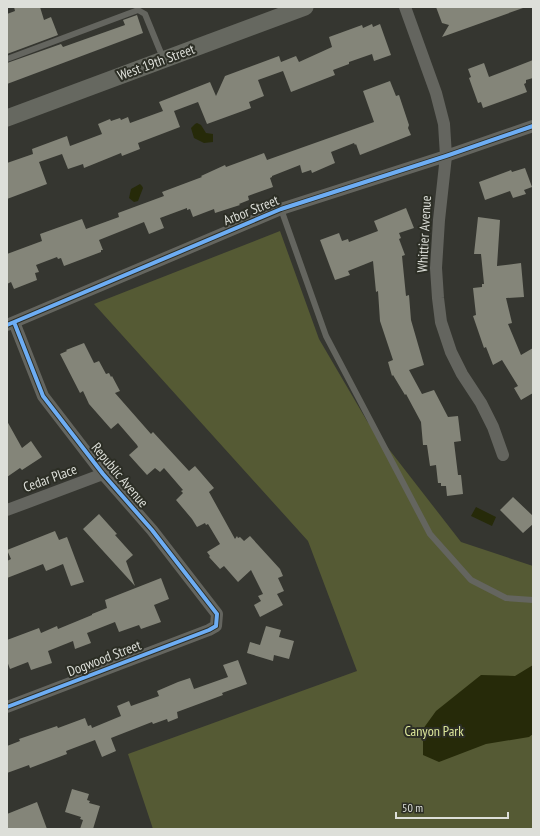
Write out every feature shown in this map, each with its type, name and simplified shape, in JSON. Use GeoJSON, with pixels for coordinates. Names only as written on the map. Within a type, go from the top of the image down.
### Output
{"type":"FeatureCollection","features":[{"type":"Feature","properties":{"kind":"street","name":"West 19th Street"},"geometry":{"type":"LineString","coordinates":[[7,118],[305,7]]}},
{"type":"Feature","properties":{"kind":"street","name":"Whittier Avenue"},"geometry":{"type":"LineString","coordinates":[[405,7],[436,93],[444,124],[446,156],[439,220],[436,268],[441,322],[451,352],[462,374],[481,403],[493,427],[503,454]]}},
{"type":"Feature","properties":{"kind":"street","name":"Arbor Street"},"geometry":{"type":"LineString","coordinates":[[10,323],[281,209],[446,156],[533,126]]}},
{"type":"Feature","properties":{"kind":"street","name":"Republic Avenue"},"geometry":{"type":"LineString","coordinates":[[10,323],[43,396],[103,474],[152,530],[217,614],[216,626],[209,630]]}},
{"type":"Feature","properties":{"kind":"street","name":"Cedar Place"},"geometry":{"type":"LineString","coordinates":[[7,510],[103,474]]}},
{"type":"Feature","properties":{"kind":"street","name":"Dogwood Street"},"geometry":{"type":"LineString","coordinates":[[7,707],[209,630]]}},
{"type":"Feature","properties":{"kind":"lane"},"geometry":{"type":"LineString","coordinates":[[7,59],[138,10],[145,14],[163,60]]}},
{"type":"Feature","properties":{"kind":"lane"},"geometry":{"type":"LineString","coordinates":[[281,209],[326,336],[430,534],[471,580],[506,598],[533,600]]}},
{"type":"Feature","properties":{"kind":"green space","name":"Canyon Park"},"geometry":{"type":"Polygon","coordinates":[[[280,231],[319,339],[367,421],[461,542],[533,566],[533,829],[153,829],[128,754],[357,671],[308,541],[94,304],[280,231]]]}},
{"type":"Feature","properties":{"kind":"shaded area"},"geometry":{"type":"Polygon","coordinates":[[[197,123],[201,125],[206,133],[213,134],[213,142],[204,143],[194,138],[191,128],[197,123]]]}},
{"type":"Feature","properties":{"kind":"shaded area"},"geometry":{"type":"Polygon","coordinates":[[[140,184],[143,188],[138,201],[134,202],[129,198],[131,189],[140,184]]]}},
{"type":"Feature","properties":{"kind":"shaded area"},"geometry":{"type":"Polygon","coordinates":[[[476,507],[496,517],[492,526],[471,516],[476,507]]]}},
{"type":"Feature","properties":{"kind":"shaded area"},"geometry":{"type":"Polygon","coordinates":[[[533,665],[533,734],[529,737],[486,744],[439,762],[423,755],[423,729],[436,711],[481,675],[515,676],[533,665]]]}},
{"type":"Feature","properties":{"kind":"building"},"geometry":{"type":"Polygon","coordinates":[[[14,7],[40,7],[44,20],[51,17],[58,35],[7,54],[7,14],[15,11],[14,7]]]}},
{"type":"Feature","properties":{"kind":"building"},"geometry":{"type":"Polygon","coordinates":[[[436,7],[523,8],[442,37],[449,25],[442,23],[436,7]]]}},
{"type":"Feature","properties":{"kind":"building"},"geometry":{"type":"Polygon","coordinates":[[[137,15],[143,33],[7,84],[7,63],[61,44],[63,47],[125,25],[123,20],[137,15]]]}},
{"type":"Feature","properties":{"kind":"building"},"geometry":{"type":"Polygon","coordinates":[[[372,24],[373,27],[380,24],[391,55],[374,61],[372,54],[349,62],[349,64],[333,70],[335,75],[291,92],[283,71],[258,80],[264,96],[249,102],[251,108],[207,124],[198,102],[174,111],[180,127],[138,143],[140,149],[122,156],[121,153],[84,168],[83,164],[68,169],[62,154],[39,162],[47,184],[7,199],[7,163],[33,154],[32,149],[67,136],[70,146],[102,134],[98,124],[110,119],[111,121],[120,118],[121,120],[128,117],[130,123],[163,111],[159,102],[210,82],[216,96],[225,76],[279,56],[281,62],[296,56],[299,62],[332,47],[329,37],[362,25],[363,28],[372,24]]]}},
{"type":"Feature","properties":{"kind":"building"},"geometry":{"type":"Polygon","coordinates":[[[533,60],[533,78],[526,80],[526,83],[524,84],[527,92],[483,108],[481,102],[478,103],[469,78],[471,77],[468,69],[484,63],[489,77],[533,60]]]}},
{"type":"Feature","properties":{"kind":"building"},"geometry":{"type":"Polygon","coordinates":[[[390,81],[396,96],[399,95],[411,135],[360,155],[356,144],[355,145],[354,143],[331,152],[335,163],[312,173],[311,170],[302,173],[300,165],[272,176],[270,178],[273,187],[248,196],[249,200],[239,204],[240,205],[215,213],[214,209],[193,217],[190,209],[187,210],[187,208],[160,218],[164,228],[149,234],[144,222],[99,240],[103,250],[101,250],[101,252],[64,266],[61,258],[58,259],[57,257],[36,265],[39,272],[35,273],[37,280],[14,289],[11,282],[7,284],[7,254],[42,241],[40,234],[82,219],[86,229],[119,217],[118,213],[164,196],[162,192],[202,177],[201,176],[225,165],[226,167],[264,153],[267,160],[374,122],[363,91],[390,81]]]}},
{"type":"Feature","properties":{"kind":"building"},"geometry":{"type":"Polygon","coordinates":[[[525,168],[532,187],[524,190],[526,194],[513,198],[510,191],[485,200],[479,182],[511,170],[512,172],[525,168]]]}},
{"type":"Feature","properties":{"kind":"building"},"geometry":{"type":"Polygon","coordinates":[[[406,208],[414,228],[399,233],[401,238],[399,239],[405,255],[402,256],[406,296],[409,295],[411,320],[424,365],[409,370],[422,394],[434,390],[448,417],[458,416],[461,441],[454,442],[458,475],[461,475],[463,494],[447,496],[446,486],[441,486],[441,483],[438,483],[436,465],[430,466],[427,445],[423,445],[421,422],[406,394],[405,395],[393,375],[392,376],[388,362],[393,360],[380,321],[378,291],[376,292],[373,261],[348,271],[350,275],[335,280],[320,240],[339,233],[342,241],[348,239],[349,242],[378,231],[374,221],[406,208]]]}},
{"type":"Feature","properties":{"kind":"building"},"geometry":{"type":"Polygon","coordinates":[[[478,217],[500,220],[497,266],[521,263],[524,297],[506,298],[512,323],[508,324],[521,355],[533,348],[533,393],[521,400],[514,388],[518,386],[502,360],[493,365],[486,347],[484,348],[473,316],[476,315],[473,288],[482,287],[482,284],[484,284],[481,254],[474,254],[478,217]]]}},
{"type":"Feature","properties":{"kind":"building"},"geometry":{"type":"Polygon","coordinates":[[[84,343],[94,363],[99,361],[106,374],[109,373],[111,377],[112,376],[120,391],[115,393],[151,434],[153,432],[189,471],[195,466],[214,488],[209,492],[235,539],[237,536],[244,541],[250,536],[280,569],[283,576],[278,578],[284,591],[277,594],[283,605],[260,617],[254,605],[261,601],[258,596],[263,594],[251,570],[238,582],[224,566],[220,569],[209,557],[210,556],[207,552],[220,544],[208,524],[206,525],[205,523],[197,527],[176,500],[183,493],[181,491],[183,490],[164,468],[160,472],[155,468],[147,475],[129,455],[138,447],[137,445],[118,423],[111,429],[89,404],[83,391],[80,393],[60,354],[84,343]]]}},
{"type":"Feature","properties":{"kind":"building"},"geometry":{"type":"Polygon","coordinates":[[[7,421],[22,448],[31,441],[42,457],[22,470],[20,468],[7,477],[7,421]]]}},
{"type":"Feature","properties":{"kind":"building"},"geometry":{"type":"Polygon","coordinates":[[[513,497],[533,516],[533,524],[523,533],[500,510],[513,497]]]}},
{"type":"Feature","properties":{"kind":"building"},"geometry":{"type":"Polygon","coordinates":[[[99,514],[133,555],[126,561],[135,586],[83,529],[99,514]]]}},
{"type":"Feature","properties":{"kind":"building"},"geometry":{"type":"Polygon","coordinates":[[[55,531],[59,540],[67,537],[84,582],[71,586],[63,564],[46,571],[43,564],[7,578],[7,561],[11,559],[7,550],[55,531]]]}},
{"type":"Feature","properties":{"kind":"building"},"geometry":{"type":"Polygon","coordinates":[[[161,578],[169,599],[154,605],[161,622],[141,629],[139,625],[119,632],[115,622],[87,633],[91,643],[75,649],[73,641],[48,651],[52,663],[31,670],[28,662],[10,669],[7,661],[7,640],[39,628],[41,633],[57,626],[58,629],[107,608],[105,600],[161,578]]]}},
{"type":"Feature","properties":{"kind":"building"},"geometry":{"type":"Polygon","coordinates":[[[266,626],[281,630],[279,637],[294,641],[289,659],[274,655],[273,661],[247,653],[250,642],[260,645],[266,626]]]}},
{"type":"Feature","properties":{"kind":"building"},"geometry":{"type":"Polygon","coordinates":[[[238,660],[247,684],[222,693],[223,695],[177,712],[178,718],[168,722],[167,719],[153,724],[152,722],[111,738],[116,751],[102,757],[95,740],[66,751],[67,754],[30,768],[29,765],[7,773],[7,746],[20,741],[19,739],[57,726],[58,728],[85,718],[88,726],[91,725],[92,728],[121,716],[117,706],[129,701],[131,706],[159,696],[157,691],[178,682],[190,678],[194,689],[228,677],[223,665],[238,660]]]}},
{"type":"Feature","properties":{"kind":"building"},"geometry":{"type":"Polygon","coordinates":[[[72,789],[89,794],[87,800],[90,801],[89,803],[100,806],[93,829],[80,829],[83,820],[80,819],[81,817],[65,812],[72,789]]]}},
{"type":"Feature","properties":{"kind":"building"},"geometry":{"type":"Polygon","coordinates":[[[37,802],[47,829],[7,829],[7,814],[37,802]]]}},
{"type":"Feature","properties":{"kind":"cycle path"},"geometry":{"type":"LineString","coordinates":[[7,325],[281,209],[446,156],[533,126]]}},
{"type":"Feature","properties":{"kind":"cycle path"},"geometry":{"type":"LineString","coordinates":[[7,707],[209,630],[216,626],[217,614],[152,530],[103,474],[43,396],[14,322]]}}]}
